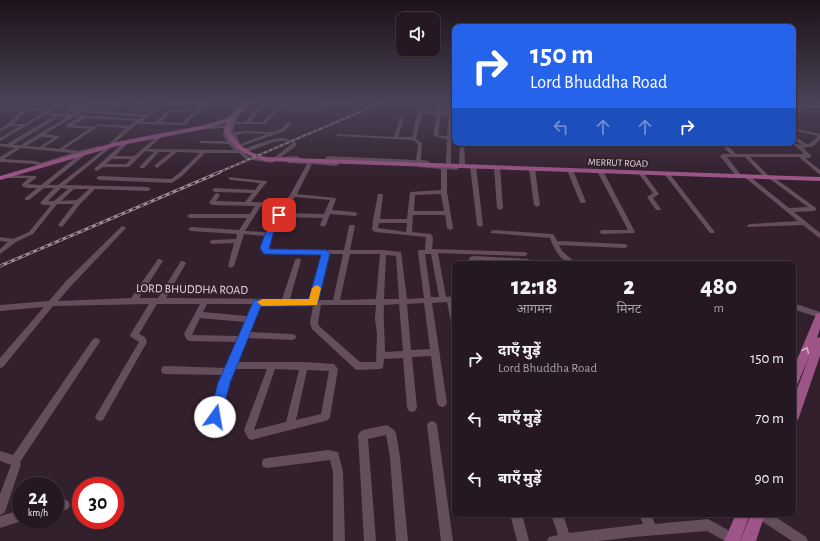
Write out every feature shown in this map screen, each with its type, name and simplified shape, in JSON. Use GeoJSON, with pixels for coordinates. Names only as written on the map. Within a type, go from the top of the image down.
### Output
{"type":"FeatureCollection","features":[{"type":"Feature","properties":{"kind":"main road"},"geometry":{"type":"LineString","coordinates":[[3,177],[136,139],[204,127]]}},
{"type":"Feature","properties":{"kind":"main road","name":"MERRUT ROAD"},"geometry":{"type":"LineString","coordinates":[[231,127],[236,146],[245,152],[266,159],[600,172],[820,178]]}},
{"type":"Feature","properties":{"kind":"main road"},"geometry":{"type":"LineString","coordinates":[[797,378],[820,318]]}},
{"type":"Feature","properties":{"kind":"main road"},"geometry":{"type":"LineString","coordinates":[[797,378],[820,341]]}},
{"type":"Feature","properties":{"kind":"main road"},"geometry":{"type":"LineString","coordinates":[[733,540],[742,517]]}},
{"type":"Feature","properties":{"kind":"main road"},"geometry":{"type":"LineString","coordinates":[[748,541],[759,517]]}},
{"type":"Feature","properties":{"kind":"street"},"geometry":{"type":"LineString","coordinates":[[0,140],[22,127]]}},
{"type":"Feature","properties":{"kind":"street"},"geometry":{"type":"LineString","coordinates":[[9,145],[39,127]]}},
{"type":"Feature","properties":{"kind":"street"},"geometry":{"type":"LineString","coordinates":[[0,160],[53,127]]}},
{"type":"Feature","properties":{"kind":"street"},"geometry":{"type":"LineString","coordinates":[[83,127],[92,128]]}},
{"type":"Feature","properties":{"kind":"street"},"geometry":{"type":"LineString","coordinates":[[79,202],[54,204],[43,203],[59,187],[130,127]]}},
{"type":"Feature","properties":{"kind":"street"},"geometry":{"type":"LineString","coordinates":[[0,160],[43,165],[109,146],[160,135],[209,127]]}},
{"type":"Feature","properties":{"kind":"street"},"geometry":{"type":"LineString","coordinates":[[109,146],[217,127]]}},
{"type":"Feature","properties":{"kind":"street"},"geometry":{"type":"LineString","coordinates":[[229,127],[225,136],[229,143]]}},
{"type":"Feature","properties":{"kind":"street"},"geometry":{"type":"LineString","coordinates":[[231,127],[239,149]]}},
{"type":"Feature","properties":{"kind":"street"},"geometry":{"type":"LineString","coordinates":[[235,127],[246,132],[276,133]]}},
{"type":"Feature","properties":{"kind":"street"},"geometry":{"type":"LineString","coordinates":[[239,149],[286,127]]}},
{"type":"Feature","properties":{"kind":"street"},"geometry":{"type":"LineString","coordinates":[[396,138],[399,127]]}},
{"type":"Feature","properties":{"kind":"street"},"geometry":{"type":"LineString","coordinates":[[414,139],[416,127]]}},
{"type":"Feature","properties":{"kind":"street"},"geometry":{"type":"LineString","coordinates":[[436,127],[435,136],[449,138]]}},
{"type":"Feature","properties":{"kind":"street"},"geometry":{"type":"LineString","coordinates":[[450,228],[444,192],[451,127]]}},
{"type":"Feature","properties":{"kind":"street"},"geometry":{"type":"LineString","coordinates":[[61,149],[92,128]]}},
{"type":"Feature","properties":{"kind":"street"},"geometry":{"type":"LineString","coordinates":[[796,129],[820,135],[815,143],[807,146],[796,145]]}},
{"type":"Feature","properties":{"kind":"street"},"geometry":{"type":"LineString","coordinates":[[40,135],[58,137],[41,147]]}},
{"type":"Feature","properties":{"kind":"street"},"geometry":{"type":"LineString","coordinates":[[102,165],[126,166],[160,135]]}},
{"type":"Feature","properties":{"kind":"street"},"geometry":{"type":"LineString","coordinates":[[338,135],[414,139],[420,143],[418,162]]}},
{"type":"Feature","properties":{"kind":"street"},"geometry":{"type":"LineString","coordinates":[[796,138],[807,146]]}},
{"type":"Feature","properties":{"kind":"street"},"geometry":{"type":"LineString","coordinates":[[144,150],[203,152],[239,149],[281,139],[288,140]]}},
{"type":"Feature","properties":{"kind":"street"},"geometry":{"type":"LineString","coordinates":[[202,142],[229,143],[251,159],[310,163],[465,166]]}},
{"type":"Feature","properties":{"kind":"street"},"geometry":{"type":"LineString","coordinates":[[97,169],[126,143]]}},
{"type":"Feature","properties":{"kind":"street"},"geometry":{"type":"LineString","coordinates":[[276,158],[294,145],[294,143]]}},
{"type":"Feature","properties":{"kind":"street"},"geometry":{"type":"LineString","coordinates":[[0,145],[41,147],[81,153]]}},
{"type":"Feature","properties":{"kind":"street"},"geometry":{"type":"LineString","coordinates":[[462,146],[465,166],[480,225]]}},
{"type":"Feature","properties":{"kind":"street"},"geometry":{"type":"LineString","coordinates":[[725,146],[734,155]]}},
{"type":"Feature","properties":{"kind":"street"},"geometry":{"type":"LineString","coordinates":[[758,146],[768,155]]}},
{"type":"Feature","properties":{"kind":"street"},"geometry":{"type":"LineString","coordinates":[[783,146],[798,156],[820,178]]}},
{"type":"Feature","properties":{"kind":"street"},"geometry":{"type":"LineString","coordinates":[[799,146],[809,156],[723,156],[742,175],[820,236]]}},
{"type":"Feature","properties":{"kind":"street"},"geometry":{"type":"LineString","coordinates":[[142,167],[158,150]]}},
{"type":"Feature","properties":{"kind":"street"},"geometry":{"type":"LineString","coordinates":[[157,166],[175,151]]}},
{"type":"Feature","properties":{"kind":"street"},"geometry":{"type":"LineString","coordinates":[[99,178],[172,181],[203,152]]}},
{"type":"Feature","properties":{"kind":"street"},"geometry":{"type":"LineString","coordinates":[[27,199],[81,153]]}},
{"type":"Feature","properties":{"kind":"street"},"geometry":{"type":"LineString","coordinates":[[746,155],[768,176],[814,209],[788,210]]}},
{"type":"Feature","properties":{"kind":"street"},"geometry":{"type":"LineString","coordinates":[[111,157],[136,158]]}},
{"type":"Feature","properties":{"kind":"street"},"geometry":{"type":"LineString","coordinates":[[268,160],[276,158],[418,162],[446,165]]}},
{"type":"Feature","properties":{"kind":"street"},"geometry":{"type":"LineString","coordinates":[[310,163],[293,194],[279,215],[269,234],[265,248],[267,252],[383,252],[399,254],[412,408]]}},
{"type":"Feature","properties":{"kind":"street"},"geometry":{"type":"LineString","coordinates":[[497,167],[500,208]]}},
{"type":"Feature","properties":{"kind":"street"},"geometry":{"type":"LineString","coordinates":[[82,168],[109,170]]}},
{"type":"Feature","properties":{"kind":"street"},"geometry":{"type":"LineString","coordinates":[[532,169],[537,205]]}},
{"type":"Feature","properties":{"kind":"street"},"geometry":{"type":"LineString","coordinates":[[570,170],[583,202]]}},
{"type":"Feature","properties":{"kind":"street"},"geometry":{"type":"LineString","coordinates":[[600,172],[632,232],[602,232]]}},
{"type":"Feature","properties":{"kind":"street"},"geometry":{"type":"LineString","coordinates":[[641,173],[656,194],[650,197],[658,210]]}},
{"type":"Feature","properties":{"kind":"street"},"geometry":{"type":"LineString","coordinates":[[667,174],[712,232]]}},
{"type":"Feature","properties":{"kind":"street"},"geometry":{"type":"LineString","coordinates":[[3,177],[34,177],[24,186],[148,189]]}},
{"type":"Feature","properties":{"kind":"street"},"geometry":{"type":"LineString","coordinates":[[231,178],[263,181],[264,183],[247,204]]}},
{"type":"Feature","properties":{"kind":"street"},"geometry":{"type":"LineString","coordinates":[[0,252],[14,241],[31,233],[54,204],[73,187]]}},
{"type":"Feature","properties":{"kind":"street"},"geometry":{"type":"LineString","coordinates":[[62,225],[79,202],[93,188]]}},
{"type":"Feature","properties":{"kind":"street"},"geometry":{"type":"LineString","coordinates":[[257,192],[216,192],[212,203],[286,205]]}},
{"type":"Feature","properties":{"kind":"street"},"geometry":{"type":"LineString","coordinates":[[409,234],[414,192],[444,192]]}},
{"type":"Feature","properties":{"kind":"street"},"geometry":{"type":"LineString","coordinates":[[293,194],[332,199],[323,225]]}},
{"type":"Feature","properties":{"kind":"street"},"geometry":{"type":"LineString","coordinates":[[380,195],[374,229],[377,231],[429,235],[431,252],[452,310]]}},
{"type":"Feature","properties":{"kind":"street"},"geometry":{"type":"LineString","coordinates":[[231,266],[241,232],[259,205]]}},
{"type":"Feature","properties":{"kind":"street"},"geometry":{"type":"LineString","coordinates":[[412,214],[448,213]]}},
{"type":"Feature","properties":{"kind":"street"},"geometry":{"type":"LineString","coordinates":[[279,215],[355,214]]}},
{"type":"Feature","properties":{"kind":"street"},"geometry":{"type":"LineString","coordinates":[[190,216],[251,216]]}},
{"type":"Feature","properties":{"kind":"street"},"geometry":{"type":"LineString","coordinates":[[375,221],[410,221]]}},
{"type":"Feature","properties":{"kind":"street"},"geometry":{"type":"LineString","coordinates":[[750,226],[804,223]]}},
{"type":"Feature","properties":{"kind":"street"},"geometry":{"type":"LineString","coordinates":[[336,303],[352,226]]}},
{"type":"Feature","properties":{"kind":"street"},"geometry":{"type":"LineString","coordinates":[[0,364],[90,260],[123,228]]}},
{"type":"Feature","properties":{"kind":"street"},"geometry":{"type":"LineString","coordinates":[[191,229],[269,234]]}},
{"type":"Feature","properties":{"kind":"street"},"geometry":{"type":"LineString","coordinates":[[493,232],[552,236],[562,255],[570,261]]}},
{"type":"Feature","properties":{"kind":"street"},"geometry":{"type":"LineString","coordinates":[[0,239],[14,241]]}},
{"type":"Feature","properties":{"kind":"street"},"geometry":{"type":"LineString","coordinates":[[212,242],[239,241]]}},
{"type":"Feature","properties":{"kind":"street"},"geometry":{"type":"LineString","coordinates":[[556,243],[625,246]]}},
{"type":"Feature","properties":{"kind":"street"},"geometry":{"type":"LineString","coordinates":[[326,253],[315,303],[315,328],[361,367],[378,366],[381,364],[381,334],[379,319],[383,252]]}},
{"type":"Feature","properties":{"kind":"street"},"geometry":{"type":"LineString","coordinates":[[442,403],[426,300],[421,252],[473,258],[527,258]]}},
{"type":"Feature","properties":{"kind":"street"},"geometry":{"type":"LineString","coordinates":[[285,302],[298,260]]}},
{"type":"Feature","properties":{"kind":"street"},"geometry":{"type":"LineString","coordinates":[[133,300],[160,261]]}},
{"type":"Feature","properties":{"kind":"street"},"geometry":{"type":"LineString","coordinates":[[100,417],[143,342],[142,338],[134,335],[183,263]]}},
{"type":"Feature","properties":{"kind":"street","name":"LORD BHUDDHA ROAD"},"geometry":{"type":"LineString","coordinates":[[0,308],[52,303],[133,300],[336,303],[404,302],[449,299]]}},
{"type":"Feature","properties":{"kind":"street"},"geometry":{"type":"LineString","coordinates":[[205,301],[188,334],[190,338],[292,337]]}},
{"type":"Feature","properties":{"kind":"street"},"geometry":{"type":"LineString","coordinates":[[211,427],[230,369],[257,302]]}},
{"type":"Feature","properties":{"kind":"street"},"geometry":{"type":"LineString","coordinates":[[796,307],[820,318]]}},
{"type":"Feature","properties":{"kind":"street"},"geometry":{"type":"LineString","coordinates":[[198,315],[250,319]]}},
{"type":"Feature","properties":{"kind":"street"},"geometry":{"type":"LineString","coordinates":[[0,509],[16,468],[15,461],[96,341]]}},
{"type":"Feature","properties":{"kind":"street"},"geometry":{"type":"LineString","coordinates":[[381,356],[435,352]]}},
{"type":"Feature","properties":{"kind":"street"},"geometry":{"type":"LineString","coordinates":[[0,353],[9,354]]}},
{"type":"Feature","properties":{"kind":"street"},"geometry":{"type":"LineString","coordinates":[[165,370],[230,369],[272,366],[332,367],[334,369],[326,415],[324,418],[254,436],[250,433],[272,366]]}},
{"type":"Feature","properties":{"kind":"street"},"geometry":{"type":"LineString","coordinates":[[290,426],[304,366]]}},
{"type":"Feature","properties":{"kind":"street"},"geometry":{"type":"LineString","coordinates":[[432,425],[447,541]]}},
{"type":"Feature","properties":{"kind":"street"},"geometry":{"type":"LineString","coordinates":[[370,541],[363,435],[387,430],[391,433],[395,457],[402,541]]}},
{"type":"Feature","properties":{"kind":"street"},"geometry":{"type":"LineString","coordinates":[[267,463],[328,455],[334,456],[338,472],[339,541]]}},
{"type":"Feature","properties":{"kind":"street"},"geometry":{"type":"LineString","coordinates":[[0,456],[15,461]]}},
{"type":"Feature","properties":{"kind":"street"},"geometry":{"type":"LineString","coordinates":[[517,517],[523,541]]}},
{"type":"Feature","properties":{"kind":"street"},"geometry":{"type":"LineString","coordinates":[[558,517],[565,540]]}},
{"type":"Feature","properties":{"kind":"street"},"geometry":{"type":"LineString","coordinates":[[646,517],[651,529]]}},
{"type":"Feature","properties":{"kind":"street"},"geometry":{"type":"LineString","coordinates":[[765,517],[802,541]]}},
{"type":"Feature","properties":{"kind":"street"},"geometry":{"type":"LineString","coordinates":[[0,522],[12,519]]}},
{"type":"Feature","properties":{"kind":"street"},"geometry":{"type":"LineString","coordinates":[[553,541],[651,529],[708,525],[733,540]]}},
{"type":"Feature","properties":{"kind":"railway"},"geometry":{"type":"LineString","coordinates":[[217,173],[324,127]]}},
{"type":"Feature","properties":{"kind":"railway"},"geometry":{"type":"LineString","coordinates":[[0,266],[220,172]]}},
{"type":"Feature","properties":{"kind":"slow traffic"},"geometry":{"type":"LineString","coordinates":[[262,302],[313,303],[317,288]]}},
{"type":"Feature","properties":{"kind":"route"},"geometry":{"type":"LineString","coordinates":[[215,417],[220,393],[257,302],[313,303],[326,253],[267,252],[265,248],[269,234],[279,215]]}}]}
